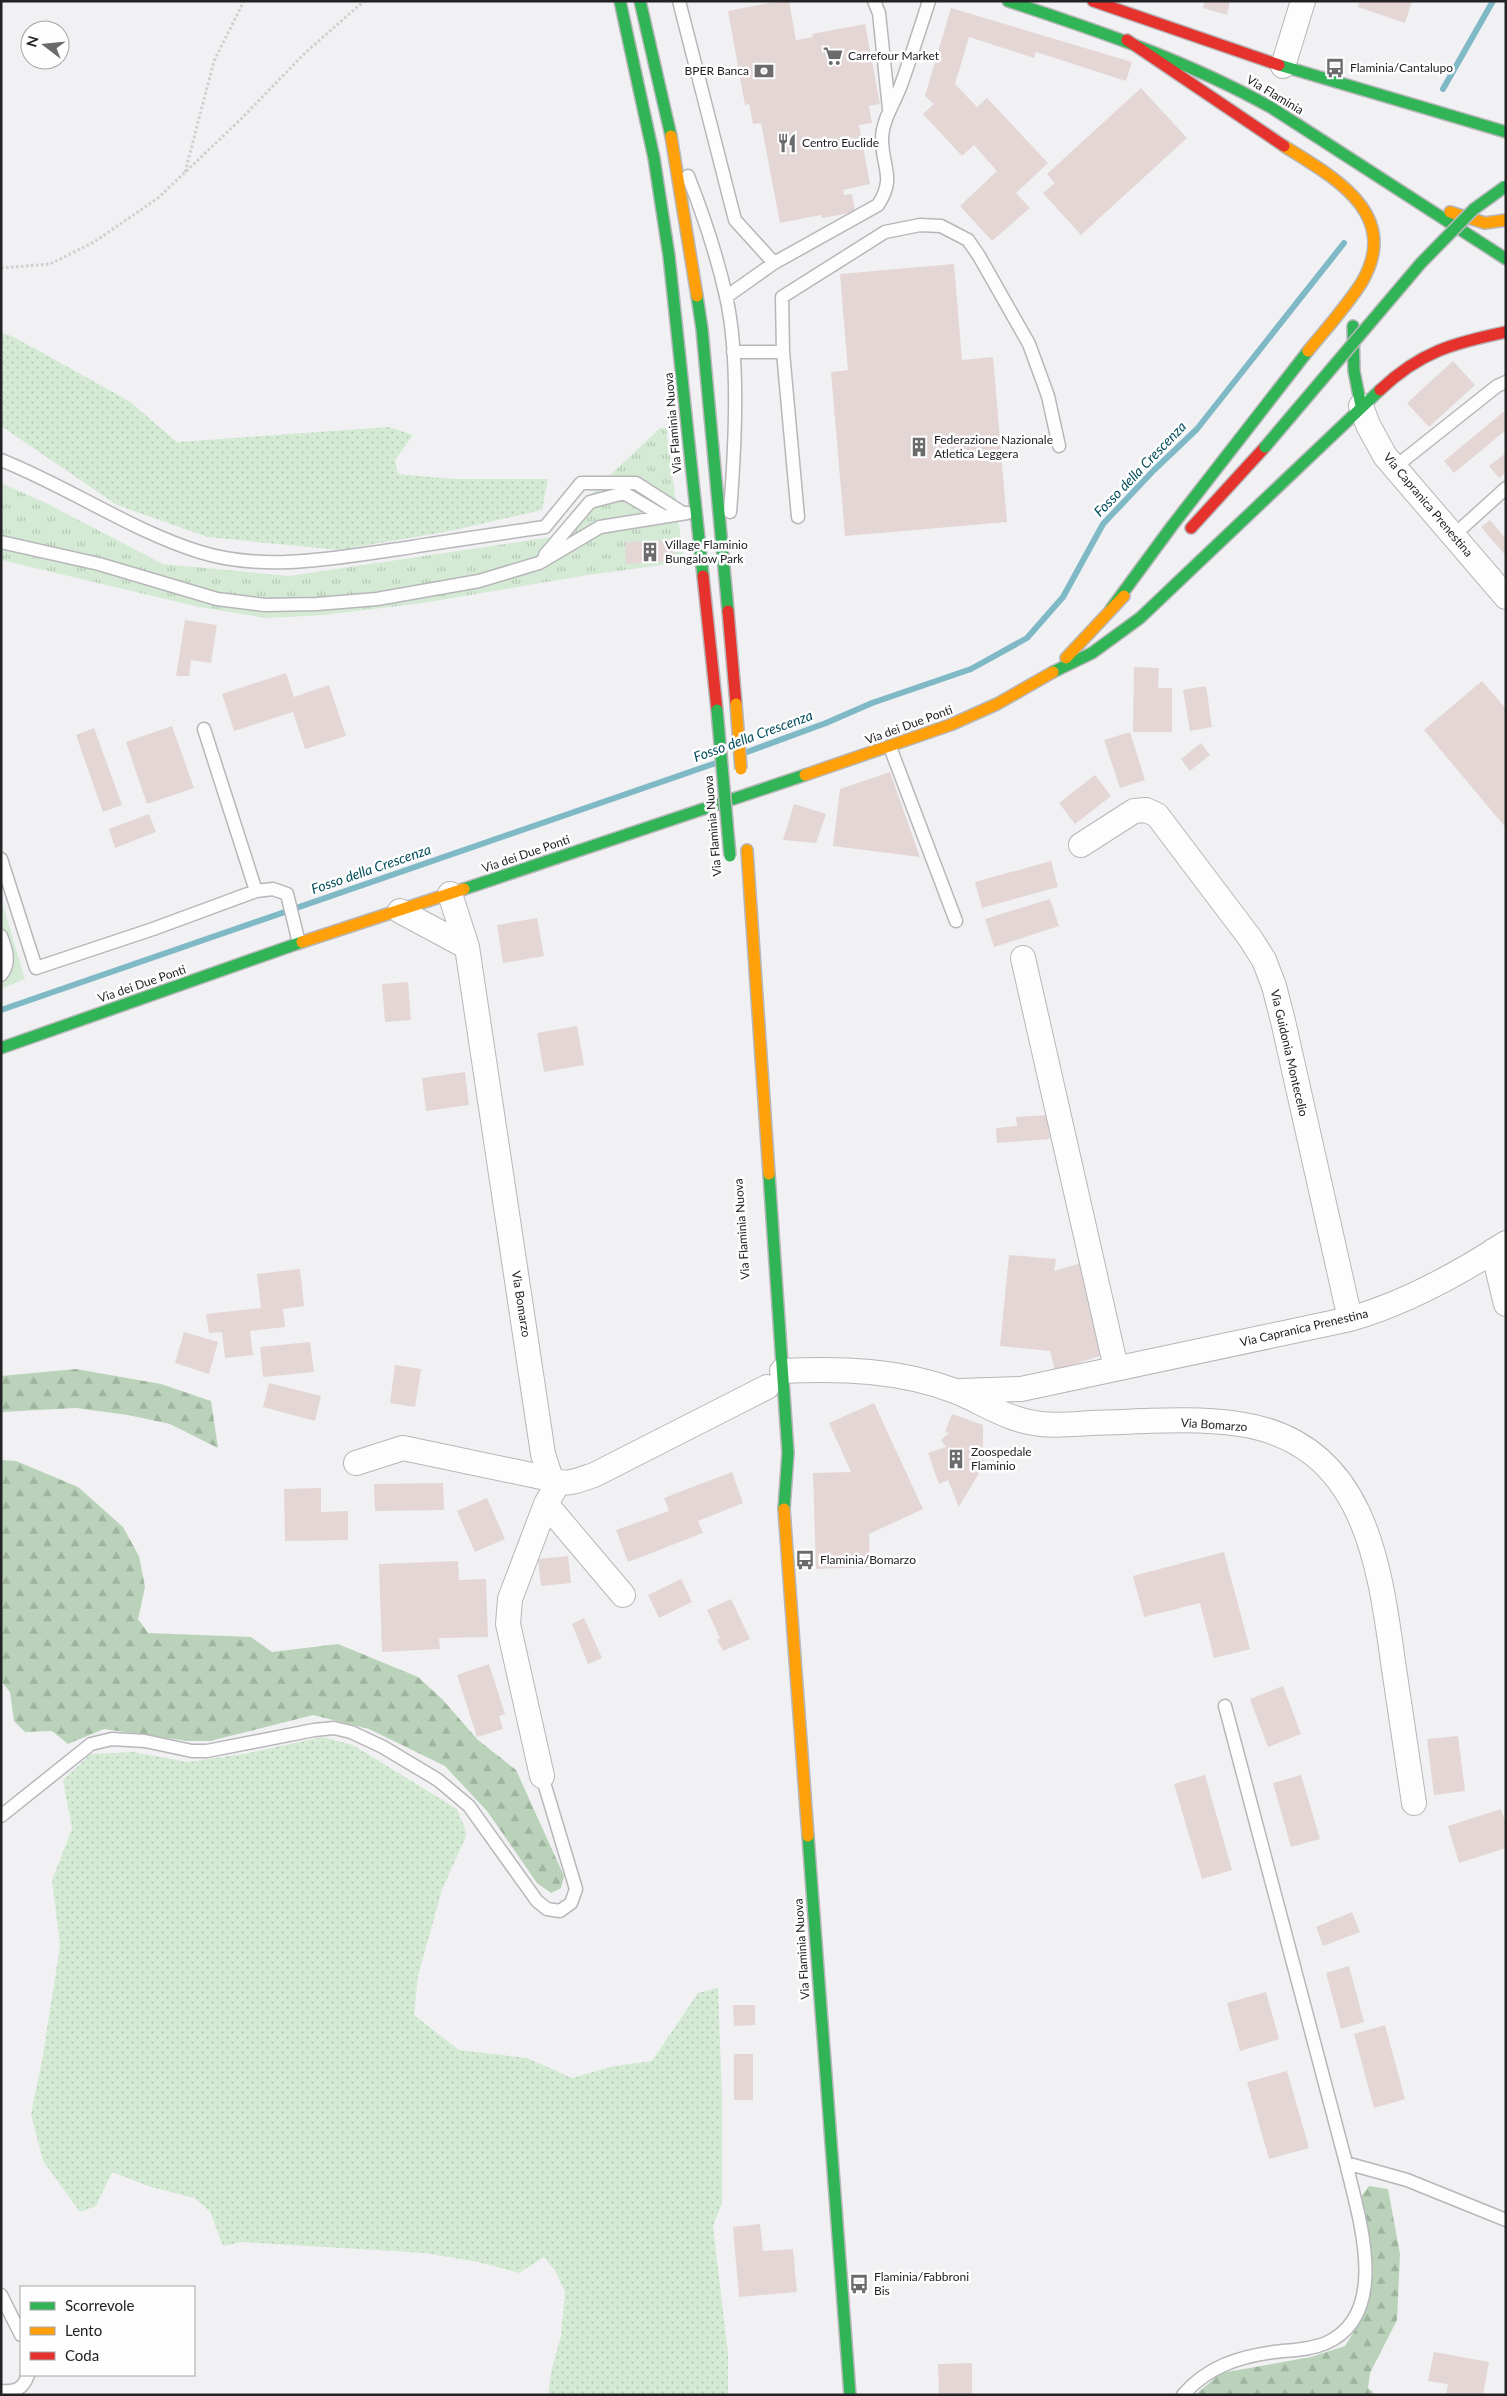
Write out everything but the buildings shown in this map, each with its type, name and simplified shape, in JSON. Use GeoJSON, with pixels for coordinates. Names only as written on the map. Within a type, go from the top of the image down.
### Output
{"type":"FeatureCollection","features":[{"type":"Feature","properties":{"kind":"main road","name":"Via Flaminia Nuova"},"geometry":{"type":"LineString","coordinates":[[620,1],[654,158],[669,256],[680,346],[689,512],[717,710],[730,861]]}},
{"type":"Feature","properties":{"kind":"main road"},"geometry":{"type":"LineString","coordinates":[[640,1],[671,136],[702,329],[744,811]]}},
{"type":"Feature","properties":{"kind":"main road","name":"Via Flaminia"},"geometry":{"type":"LineString","coordinates":[[1008,1],[1127,40],[1234,86],[1506,259]]}},
{"type":"Feature","properties":{"kind":"main road","name":"Via Flaminia"},"geometry":{"type":"LineString","coordinates":[[1093,1],[1283,66],[1473,122],[1502,137]]}},
{"type":"Feature","properties":{"kind":"main road"},"geometry":{"type":"LineString","coordinates":[[1111,608],[1172,526],[1358,288],[1370,264],[1374,244],[1370,219],[1355,197],[1311,164],[1127,40]]}},
{"type":"Feature","properties":{"kind":"main road"},"geometry":{"type":"LineString","coordinates":[[1181,538],[1265,447],[1421,263],[1474,209],[1506,186]]}},
{"type":"Feature","properties":{"kind":"main road"},"geometry":{"type":"LineString","coordinates":[[1416,200],[1483,223],[1493,224],[1506,220]]}},
{"type":"Feature","properties":{"kind":"main road"},"geometry":{"type":"LineString","coordinates":[[1358,288],[1352,328],[1352,356],[1361,406]]}},
{"type":"Feature","properties":{"kind":"main road"},"geometry":{"type":"LineString","coordinates":[[1053,672],[1092,653],[1140,618],[1394,375],[1423,356],[1466,341],[1506,332]]}},
{"type":"Feature","properties":{"kind":"main road"},"geometry":{"type":"LineString","coordinates":[[1053,672],[1111,608],[1167,552]]}},
{"type":"Feature","properties":{"kind":"main road","name":"Via dei Due Ponti"},"geometry":{"type":"LineString","coordinates":[[1,1048],[299,943],[890,747],[950,725],[997,704],[1053,672]]}},
{"type":"Feature","properties":{"kind":"main road","name":"Via Flaminia Nuova"},"geometry":{"type":"LineString","coordinates":[[747,845],[771,1382],[788,1453],[784,1502],[850,2395]]}},
{"type":"Feature","properties":{"kind":"main road","name":"Via Flaminia Nuova"},"geometry":{"type":"LineString","coordinates":[[775,1472],[784,1502]]}},
{"type":"Feature","properties":{"kind":"street"},"geometry":{"type":"LineString","coordinates":[[1283,66],[1303,1]]}},
{"type":"Feature","properties":{"kind":"street","name":"Via Capranica Prenestina"},"geometry":{"type":"LineString","coordinates":[[1361,406],[1379,446],[1395,468],[1506,597]]}},
{"type":"Feature","properties":{"kind":"street","name":"Via Guidonia Montecelio"},"geometry":{"type":"LineString","coordinates":[[1081,844],[1134,812],[1146,810],[1157,815],[1199,868],[1264,960],[1274,986],[1283,1021],[1350,1319]]}},
{"type":"Feature","properties":{"kind":"street","name":"Via Bomarzo"},"geometry":{"type":"LineString","coordinates":[[450,894],[467,947],[543,1454],[554,1481],[565,1484],[594,1475],[771,1382],[830,1369],[865,1370],[912,1379],[955,1391],[1004,1415],[1028,1422],[1050,1425],[1143,1422],[1238,1424],[1281,1436],[1312,1452],[1327,1467],[1356,1508],[1370,1538],[1388,1622],[1414,1803]]}},
{"type":"Feature","properties":{"kind":"street"},"geometry":{"type":"LineString","coordinates":[[400,911],[467,947]]}},
{"type":"Feature","properties":{"kind":"street"},"geometry":{"type":"LineString","coordinates":[[1023,958],[1116,1368]]}},
{"type":"Feature","properties":{"kind":"street"},"geometry":{"type":"LineString","coordinates":[[1500,1247],[1506,1304]]}},
{"type":"Feature","properties":{"kind":"street","name":"Via Capranica Prenestina"},"geometry":{"type":"LineString","coordinates":[[1116,1368],[1350,1319],[1391,1306],[1417,1295],[1500,1247]]}},
{"type":"Feature","properties":{"kind":"street","name":"Via Bomarzo"},"geometry":{"type":"LineString","coordinates":[[955,1391],[1021,1389],[1116,1368]]}},
{"type":"Feature","properties":{"kind":"street"},"geometry":{"type":"LineString","coordinates":[[356,1464],[403,1448],[554,1481],[510,1599],[508,1624],[542,1776]]}},
{"type":"Feature","properties":{"kind":"street"},"geometry":{"type":"LineString","coordinates":[[546,1504],[622,1594]]}},
{"type":"Feature","properties":{"kind":"lane"},"geometry":{"type":"LineString","coordinates":[[679,1],[735,220],[774,263]]}},
{"type":"Feature","properties":{"kind":"lane"},"geometry":{"type":"LineString","coordinates":[[874,1],[879,12],[890,112]]}},
{"type":"Feature","properties":{"kind":"lane"},"geometry":{"type":"LineString","coordinates":[[726,297],[774,263],[878,205],[886,192],[888,179],[882,140],[884,126],[901,86],[929,1]]}},
{"type":"Feature","properties":{"kind":"lane"},"geometry":{"type":"LineString","coordinates":[[671,136],[699,203],[726,297],[733,352],[731,501],[725,584]]}},
{"type":"Feature","properties":{"kind":"lane"},"geometry":{"type":"LineString","coordinates":[[798,517],[783,352],[782,297],[885,232],[920,225],[941,226],[968,240],[1029,344],[1048,396],[1059,446]]}},
{"type":"Feature","properties":{"kind":"lane"},"geometry":{"type":"LineString","coordinates":[[733,352],[783,352]]}},
{"type":"Feature","properties":{"kind":"lane"},"geometry":{"type":"LineString","coordinates":[[1395,468],[1497,386],[1506,382]]}},
{"type":"Feature","properties":{"kind":"lane"},"geometry":{"type":"LineString","coordinates":[[1,460],[31,472],[148,532],[201,552],[231,560],[276,563],[354,555],[545,527],[580,483],[636,483],[689,512]]}},
{"type":"Feature","properties":{"kind":"lane"},"geometry":{"type":"LineString","coordinates":[[1453,536],[1506,488]]}},
{"type":"Feature","properties":{"kind":"lane"},"geometry":{"type":"LineString","coordinates":[[539,563],[590,502],[624,493],[663,516]]}},
{"type":"Feature","properties":{"kind":"lane"},"geometry":{"type":"LineString","coordinates":[[1,542],[99,564],[216,599],[265,605],[317,604],[377,599],[479,581],[539,563],[600,527],[689,512]]}},
{"type":"Feature","properties":{"kind":"lane"},"geometry":{"type":"LineString","coordinates":[[204,729],[256,891]]}},
{"type":"Feature","properties":{"kind":"lane"},"geometry":{"type":"LineString","coordinates":[[890,747],[956,921]]}},
{"type":"Feature","properties":{"kind":"lane"},"geometry":{"type":"LineString","coordinates":[[1,859],[36,968],[153,929],[256,891],[273,889],[286,894],[296,925],[299,943]]}},
{"type":"Feature","properties":{"kind":"lane"},"geometry":{"type":"LineString","coordinates":[[1,936],[7,960],[6,969],[1,975]]}},
{"type":"Feature","properties":{"kind":"lane"},"geometry":{"type":"LineString","coordinates":[[1183,2395],[1202,2377],[1232,2361],[1255,2355],[1317,2346],[1337,2337],[1353,2322],[1362,2299],[1365,2263],[1362,2237],[1346,2163],[1226,1706]]}},
{"type":"Feature","properties":{"kind":"lane"},"geometry":{"type":"LineString","coordinates":[[1,1816],[18,1800],[91,1744],[112,1739],[145,1741],[192,1751],[207,1751],[314,1730],[334,1728],[351,1732],[383,1747],[438,1780],[469,1806],[536,1901],[547,1909],[560,1911],[571,1903],[576,1890],[542,1776]]}},
{"type":"Feature","properties":{"kind":"lane"},"geometry":{"type":"LineString","coordinates":[[1346,2163],[1407,2180],[1506,2220]]}},
{"type":"Feature","properties":{"kind":"lane"},"geometry":{"type":"LineString","coordinates":[[1,2295],[20,2333]]}},
{"type":"Feature","properties":{"kind":"lane"},"geometry":{"type":"LineString","coordinates":[[1,2391],[15,2392],[25,2385],[28,2376]]}},
{"type":"Feature","properties":{"kind":"path"},"geometry":{"type":"LineString","coordinates":[[185,173],[214,61],[244,1]]}},
{"type":"Feature","properties":{"kind":"path"},"geometry":{"type":"LineString","coordinates":[[1,268],[50,264],[94,242],[158,198],[240,120],[305,52],[364,1]]}},
{"type":"Feature","properties":{"kind":"green space"},"geometry":{"type":"Polygon","coordinates":[[[1,333],[12,336],[129,401],[177,442],[389,427],[413,435],[395,460],[398,474],[453,479],[548,479],[542,510],[450,531],[339,550],[207,537],[117,505],[1,426],[1,333]]]}},
{"type":"Feature","properties":{"kind":"green space"},"geometry":{"type":"Polygon","coordinates":[[[660,428],[666,428],[684,562],[588,575],[423,603],[324,615],[267,618],[199,607],[1,560],[1,483],[46,503],[163,564],[289,576],[552,537],[607,478],[660,428]]]}},
{"type":"Feature","properties":{"kind":"green space"},"geometry":{"type":"Polygon","coordinates":[[[1,899],[25,979],[1,989],[1,899]]]}},
{"type":"Feature","properties":{"kind":"green space"},"geometry":{"type":"Polygon","coordinates":[[[76,1369],[161,1384],[211,1401],[218,1448],[170,1424],[128,1415],[76,1408],[1,1412],[1,1376],[76,1369]]]}},
{"type":"Feature","properties":{"kind":"green space"},"geometry":{"type":"Polygon","coordinates":[[[1,1460],[16,1461],[78,1487],[123,1527],[139,1556],[145,1587],[138,1619],[148,1633],[251,1637],[272,1652],[338,1644],[418,1677],[442,1699],[478,1740],[516,1770],[564,1876],[561,1888],[551,1893],[537,1883],[487,1811],[445,1766],[369,1729],[313,1715],[210,1741],[188,1741],[104,1729],[68,1744],[52,1731],[25,1732],[14,1721],[10,1692],[1,1681],[1,1460]]]}},
{"type":"Feature","properties":{"kind":"green space"},"geometry":{"type":"Polygon","coordinates":[[[322,1737],[353,1745],[457,1809],[467,1834],[442,1890],[418,1976],[414,2015],[459,2050],[527,2058],[572,2078],[614,2066],[652,2061],[698,1993],[718,1988],[722,2096],[722,2203],[713,2226],[728,2353],[728,2395],[548,2395],[552,2368],[561,2336],[565,2292],[556,2272],[544,2257],[519,2273],[478,2262],[425,2253],[242,2242],[223,2246],[210,2211],[194,2198],[151,2187],[112,2172],[96,2206],[80,2212],[43,2161],[31,2114],[42,2061],[60,1946],[52,1880],[72,1829],[63,1780],[91,1754],[134,1752],[187,1762],[244,1754],[322,1737]]]}},
{"type":"Feature","properties":{"kind":"green space"},"geometry":{"type":"Polygon","coordinates":[[[1369,2186],[1388,2189],[1400,2254],[1397,2320],[1370,2373],[1368,2388],[1376,2395],[1195,2395],[1221,2373],[1311,2357],[1345,2346],[1362,2319],[1369,2295],[1361,2197],[1369,2186]]]}},
{"type":"Feature","properties":{"kind":"waterway","name":"Fosso della Crescenza"},"geometry":{"type":"LineString","coordinates":[[1443,89],[1493,1]]}},
{"type":"Feature","properties":{"kind":"waterway","name":"Fosso della Crescenza"},"geometry":{"type":"LineString","coordinates":[[747,752],[826,723],[872,703],[971,669],[1027,638],[1063,597],[1103,524],[1154,470],[1197,429],[1344,243]]}},
{"type":"Feature","properties":{"kind":"waterway","name":"Fosso della Crescenza"},"geometry":{"type":"LineString","coordinates":[[1,1010],[716,763]]}},
{"type":"Feature","properties":{"kind":"traffic: fast"},"geometry":{"type":"LineString","coordinates":[[620,1],[654,158],[669,256],[703,576]]}},
{"type":"Feature","properties":{"kind":"traffic: fast"},"geometry":{"type":"LineString","coordinates":[[640,1],[671,136]]}},
{"type":"Feature","properties":{"kind":"traffic: fast"},"geometry":{"type":"LineString","coordinates":[[1008,1],[1143,48],[1240,91],[1272,108],[1506,259]]}},
{"type":"Feature","properties":{"kind":"traffic: fast"},"geometry":{"type":"LineString","coordinates":[[1279,65],[1506,132]]}},
{"type":"Feature","properties":{"kind":"traffic: fast"},"geometry":{"type":"LineString","coordinates":[[1265,447],[1421,263],[1474,209],[1506,186]]}},
{"type":"Feature","properties":{"kind":"traffic: fast"},"geometry":{"type":"LineString","coordinates":[[697,296],[702,329],[728,611]]}},
{"type":"Feature","properties":{"kind":"traffic: fast"},"geometry":{"type":"LineString","coordinates":[[1353,326],[1354,371],[1361,406]]}},
{"type":"Feature","properties":{"kind":"traffic: fast"},"geometry":{"type":"LineString","coordinates":[[1111,609],[1172,526],[1308,351]]}},
{"type":"Feature","properties":{"kind":"traffic: fast"},"geometry":{"type":"LineString","coordinates":[[1053,672],[1092,653],[1140,618],[1380,390]]}},
{"type":"Feature","properties":{"kind":"traffic: fast"},"geometry":{"type":"LineString","coordinates":[[717,710],[730,856]]}},
{"type":"Feature","properties":{"kind":"traffic: fast"},"geometry":{"type":"LineString","coordinates":[[464,889],[805,775]]}},
{"type":"Feature","properties":{"kind":"traffic: fast"},"geometry":{"type":"LineString","coordinates":[[1,1048],[302,942]]}},
{"type":"Feature","properties":{"kind":"traffic: fast"},"geometry":{"type":"LineString","coordinates":[[769,1174],[788,1453],[784,1509]]}},
{"type":"Feature","properties":{"kind":"traffic: fast"},"geometry":{"type":"LineString","coordinates":[[808,1836],[850,2395]]}},
{"type":"Feature","properties":{"kind":"traffic: slow"},"geometry":{"type":"LineString","coordinates":[[671,136],[697,296]]}},
{"type":"Feature","properties":{"kind":"traffic: slow"},"geometry":{"type":"LineString","coordinates":[[1284,146],[1341,184],[1368,217],[1374,236],[1372,258],[1362,282],[1343,309],[1308,351]]}},
{"type":"Feature","properties":{"kind":"traffic: slow"},"geometry":{"type":"LineString","coordinates":[[1450,212],[1485,223],[1506,220]]}},
{"type":"Feature","properties":{"kind":"traffic: slow"},"geometry":{"type":"LineString","coordinates":[[1066,658],[1124,596]]}},
{"type":"Feature","properties":{"kind":"traffic: slow"},"geometry":{"type":"LineString","coordinates":[[805,775],[950,725],[997,704],[1053,672]]}},
{"type":"Feature","properties":{"kind":"traffic: slow"},"geometry":{"type":"LineString","coordinates":[[736,704],[741,769]]}},
{"type":"Feature","properties":{"kind":"traffic: slow"},"geometry":{"type":"LineString","coordinates":[[747,850],[769,1174]]}},
{"type":"Feature","properties":{"kind":"traffic: slow"},"geometry":{"type":"LineString","coordinates":[[302,942],[464,889]]}},
{"type":"Feature","properties":{"kind":"traffic: slow"},"geometry":{"type":"LineString","coordinates":[[784,1509],[808,1836]]}},
{"type":"Feature","properties":{"kind":"traffic: jam"},"geometry":{"type":"LineString","coordinates":[[1093,1],[1279,65]]}},
{"type":"Feature","properties":{"kind":"traffic: jam"},"geometry":{"type":"LineString","coordinates":[[1127,40],[1284,146]]}},
{"type":"Feature","properties":{"kind":"traffic: jam"},"geometry":{"type":"LineString","coordinates":[[1380,390],[1409,366],[1438,351],[1470,340],[1506,332]]}},
{"type":"Feature","properties":{"kind":"traffic: jam"},"geometry":{"type":"LineString","coordinates":[[1191,528],[1265,447]]}},
{"type":"Feature","properties":{"kind":"traffic: jam"},"geometry":{"type":"LineString","coordinates":[[703,576],[717,710]]}},
{"type":"Feature","properties":{"kind":"traffic: jam"},"geometry":{"type":"LineString","coordinates":[[728,611],[736,704]]}},
{"type":"Feature","properties":{"kind":"place","name":"Carrefour Market"},"geometry":{"type":"Point","coordinates":[833,56]}},
{"type":"Feature","properties":{"kind":"place","name":"Flaminia/Cantalupo"},"geometry":{"type":"Point","coordinates":[1335,68]}},
{"type":"Feature","properties":{"kind":"place","name":"BPER Banca"},"geometry":{"type":"Point","coordinates":[764,71]}},
{"type":"Feature","properties":{"kind":"place","name":"Centro Euclide"},"geometry":{"type":"Point","coordinates":[787,143]}},
{"type":"Feature","properties":{"kind":"place","name":"Federazione Nazionale Atletica Leggera"},"geometry":{"type":"Point","coordinates":[919,447]}},
{"type":"Feature","properties":{"kind":"place","name":"Village Flaminio Bungalow Park"},"geometry":{"type":"Point","coordinates":[650,552]}},
{"type":"Feature","properties":{"kind":"place","name":"Zoospedale Flaminio"},"geometry":{"type":"Point","coordinates":[956,1459]}},
{"type":"Feature","properties":{"kind":"place","name":"Flaminia/Bomarzo"},"geometry":{"type":"Point","coordinates":[805,1560]}},
{"type":"Feature","properties":{"kind":"place","name":"Flaminia/Fabbroni Bis"},"geometry":{"type":"Point","coordinates":[859,2284]}}]}
